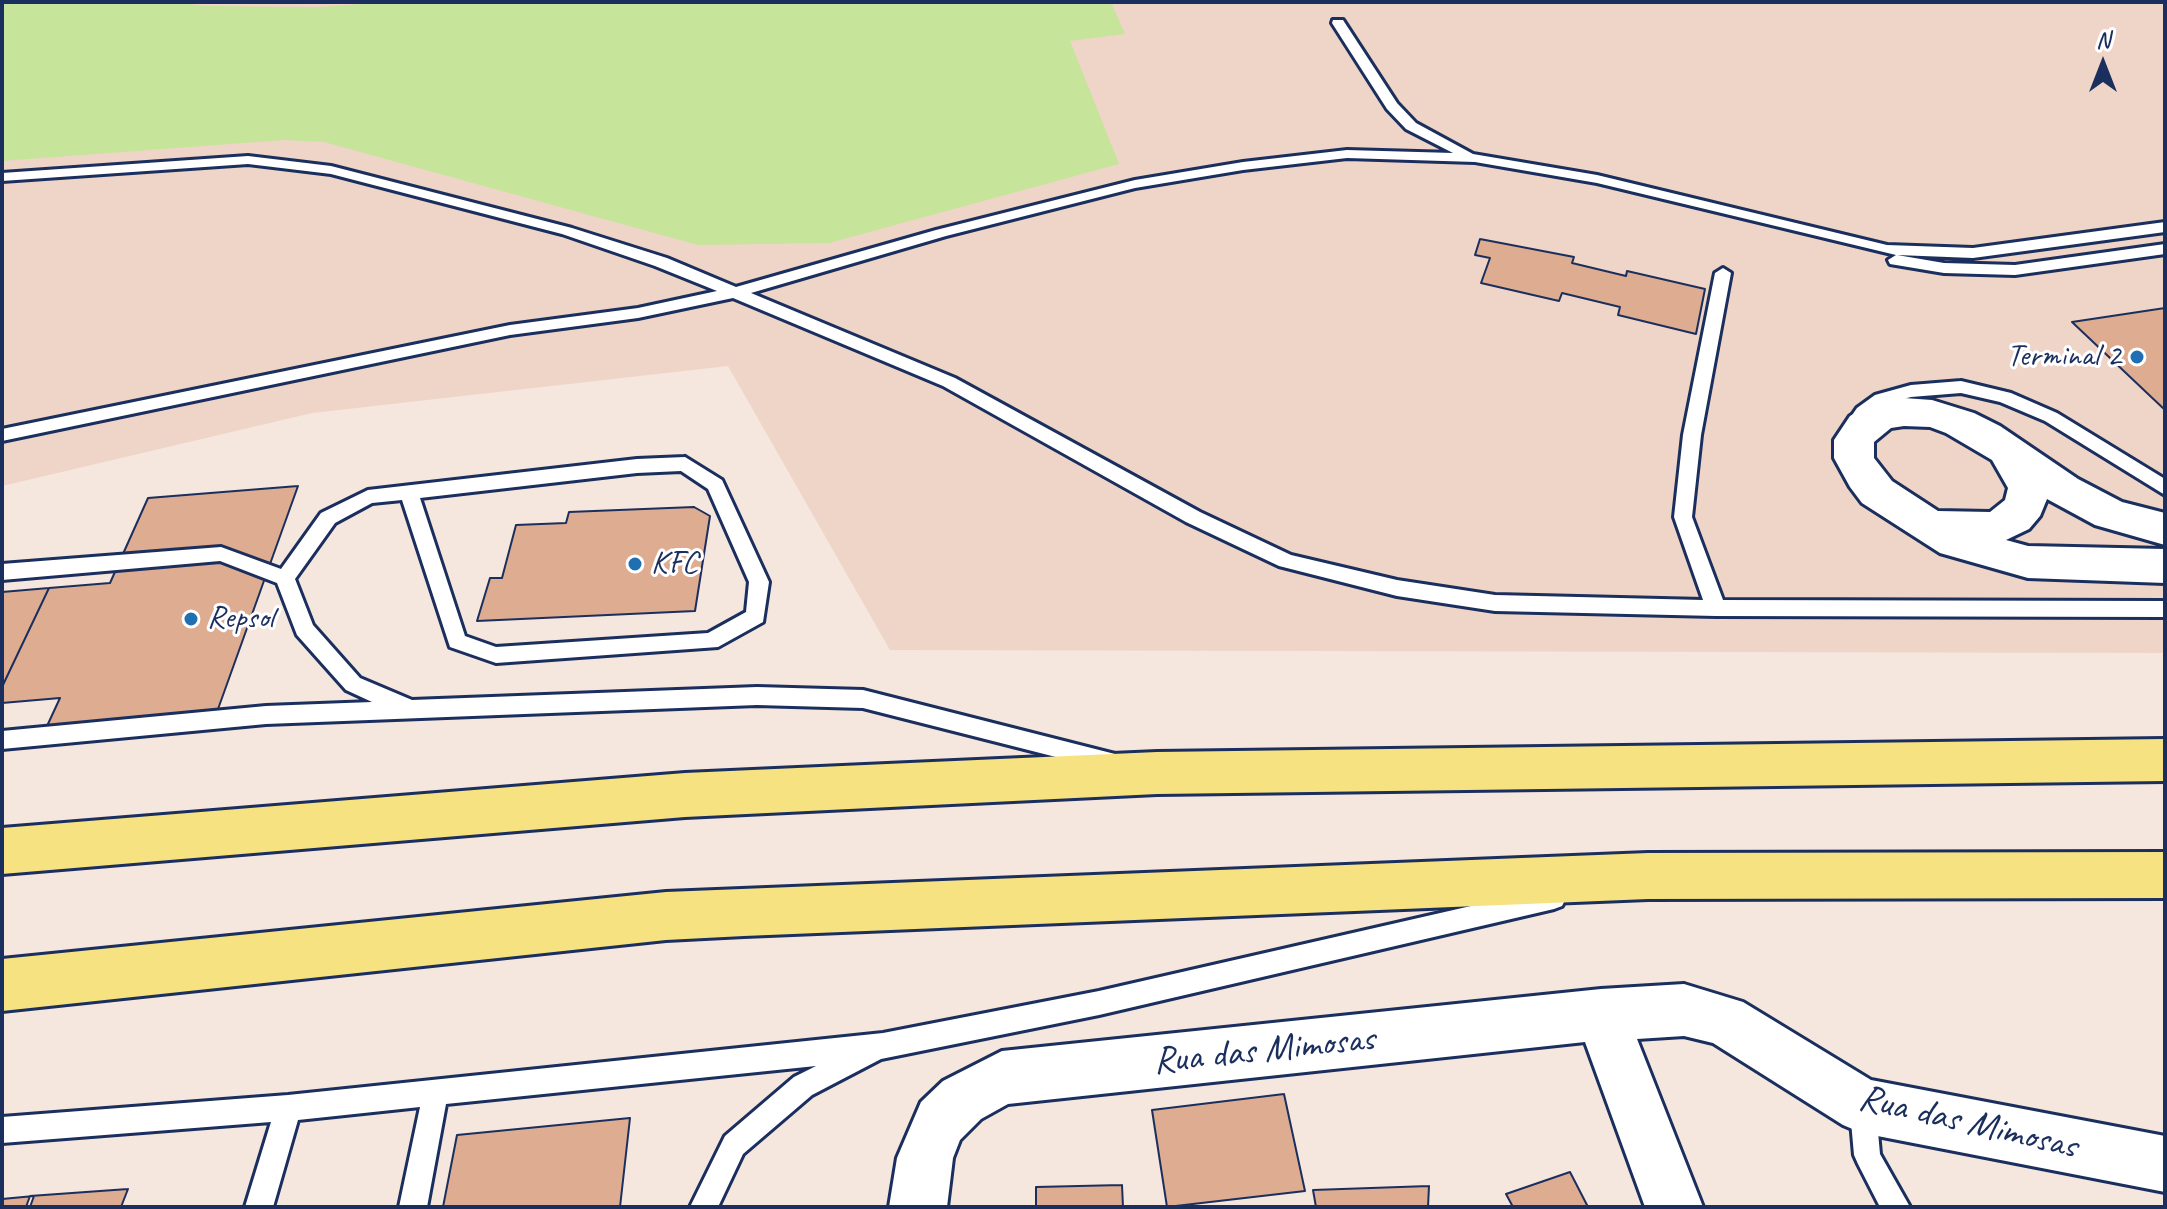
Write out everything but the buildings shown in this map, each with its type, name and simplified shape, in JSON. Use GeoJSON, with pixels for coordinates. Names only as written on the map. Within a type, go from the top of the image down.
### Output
{"type":"FeatureCollection","features":[{"type":"Feature","properties":{"kind":"highway"},"geometry":{"type":"LineString","coordinates":[[2,851],[685,795],[1157,773],[2165,760]]}},
{"type":"Feature","properties":{"kind":"highway"},"geometry":{"type":"LineString","coordinates":[[2,985],[666,916],[1648,876],[2165,875]]}},
{"type":"Feature","properties":{"kind":"street"},"geometry":{"type":"LineString","coordinates":[[2165,529],[2110,514],[2064,490],[1973,429],[1932,414],[1904,412],[1881,416],[1864,426],[1854,440],[1854,458],[1864,477],[1895,505],[1955,542],[2028,562],[2165,566]]}},
{"type":"Feature","properties":{"kind":"street"},"geometry":{"type":"LineString","coordinates":[[1916,516],[1944,526],[1971,529],[1996,527],[2014,518],[2025,505],[2028,488],[2022,471],[2008,453]]}},
{"type":"Feature","properties":{"kind":"street","name":"Rua das Mimosas"},"geometry":{"type":"LineString","coordinates":[[918,1207],[925,1158],[940,1121],[962,1100],[1002,1078],[1601,1015],[1684,1010],[1724,1020],[1862,1106],[2165,1164]]}},
{"type":"Feature","properties":{"kind":"street"},"geometry":{"type":"LineString","coordinates":[[1601,1015],[1674,1207]]}},
{"type":"Feature","properties":{"kind":"lane"},"geometry":{"type":"LineString","coordinates":[[1338,23],[1392,106],[1411,126],[1475,158]]}},
{"type":"Feature","properties":{"kind":"lane"},"geometry":{"type":"LineString","coordinates":[[2,435],[510,330],[638,313],[738,292],[941,233],[1135,184],[1243,166],[1347,154],[1475,158],[1597,179],[1887,250],[1973,253],[2165,227]]}},
{"type":"Feature","properties":{"kind":"lane"},"geometry":{"type":"LineString","coordinates":[[2,177],[248,160],[331,170],[567,231],[738,292],[949,382],[1193,517],[1286,561],[1397,588],[1495,603],[1716,608],[2165,609]]}},
{"type":"Feature","properties":{"kind":"lane"},"geometry":{"type":"LineString","coordinates":[[1797,228],[1873,254],[1912,263],[1979,271],[2015,270],[2165,249]]}},
{"type":"Feature","properties":{"kind":"lane"},"geometry":{"type":"LineString","coordinates":[[1716,608],[1683,517],[1692,435],[1723,273]]}},
{"type":"Feature","properties":{"kind":"lane"},"geometry":{"type":"LineString","coordinates":[[1864,477],[1852,455],[1852,430],[1863,412],[1881,399],[1911,391],[1961,387],[2005,397],[2051,417],[2165,488]]}},
{"type":"Feature","properties":{"kind":"lane"},"geometry":{"type":"LineString","coordinates":[[285,578],[328,518],[368,497],[409,492],[637,466],[685,464],[715,485],[759,582],[756,616],[711,641],[496,655],[457,641],[409,492]]}},
{"type":"Feature","properties":{"kind":"lane"},"geometry":{"type":"LineString","coordinates":[[2,572],[221,554],[285,578],[304,629],[353,684],[414,711]]}},
{"type":"Feature","properties":{"kind":"lane"},"geometry":{"type":"LineString","coordinates":[[2,740],[266,715],[414,711],[633,699],[757,696],[863,699],[1157,773]]}},
{"type":"Feature","properties":{"kind":"lane"},"geometry":{"type":"LineString","coordinates":[[2,1130],[288,1108],[883,1046],[1099,1003],[1648,876]]}},
{"type":"Feature","properties":{"kind":"lane"},"geometry":{"type":"LineString","coordinates":[[704,1207],[734,1145],[803,1086],[883,1046]]}},
{"type":"Feature","properties":{"kind":"lane"},"geometry":{"type":"LineString","coordinates":[[413,1207],[436,1091]]}},
{"type":"Feature","properties":{"kind":"lane"},"geometry":{"type":"LineString","coordinates":[[1862,1106],[1867,1155],[1896,1207]]}},
{"type":"Feature","properties":{"kind":"lane"},"geometry":{"type":"LineString","coordinates":[[259,1207],[288,1108]]}},
{"type":"Feature","properties":{"kind":"shaded area"},"geometry":{"type":"Polygon","coordinates":[[[2,2],[2165,2],[2165,653],[890,650],[728,366],[312,413],[2,486],[2,2]]]}},
{"type":"Feature","properties":{"kind":"green space"},"geometry":{"type":"Polygon","coordinates":[[[2,2],[176,2],[205,6],[318,7],[390,2],[1111,2],[1125,34],[1070,41],[1119,164],[829,243],[698,245],[324,142],[284,140],[2,161],[2,2]]]}},
{"type":"Feature","properties":{"kind":"place","name":"Terminal 2"},"geometry":{"type":"Point","coordinates":[2137,357]}},
{"type":"Feature","properties":{"kind":"place","name":"KFC"},"geometry":{"type":"Point","coordinates":[635,564]}},
{"type":"Feature","properties":{"kind":"place","name":"Repsol"},"geometry":{"type":"Point","coordinates":[191,619]}}]}
